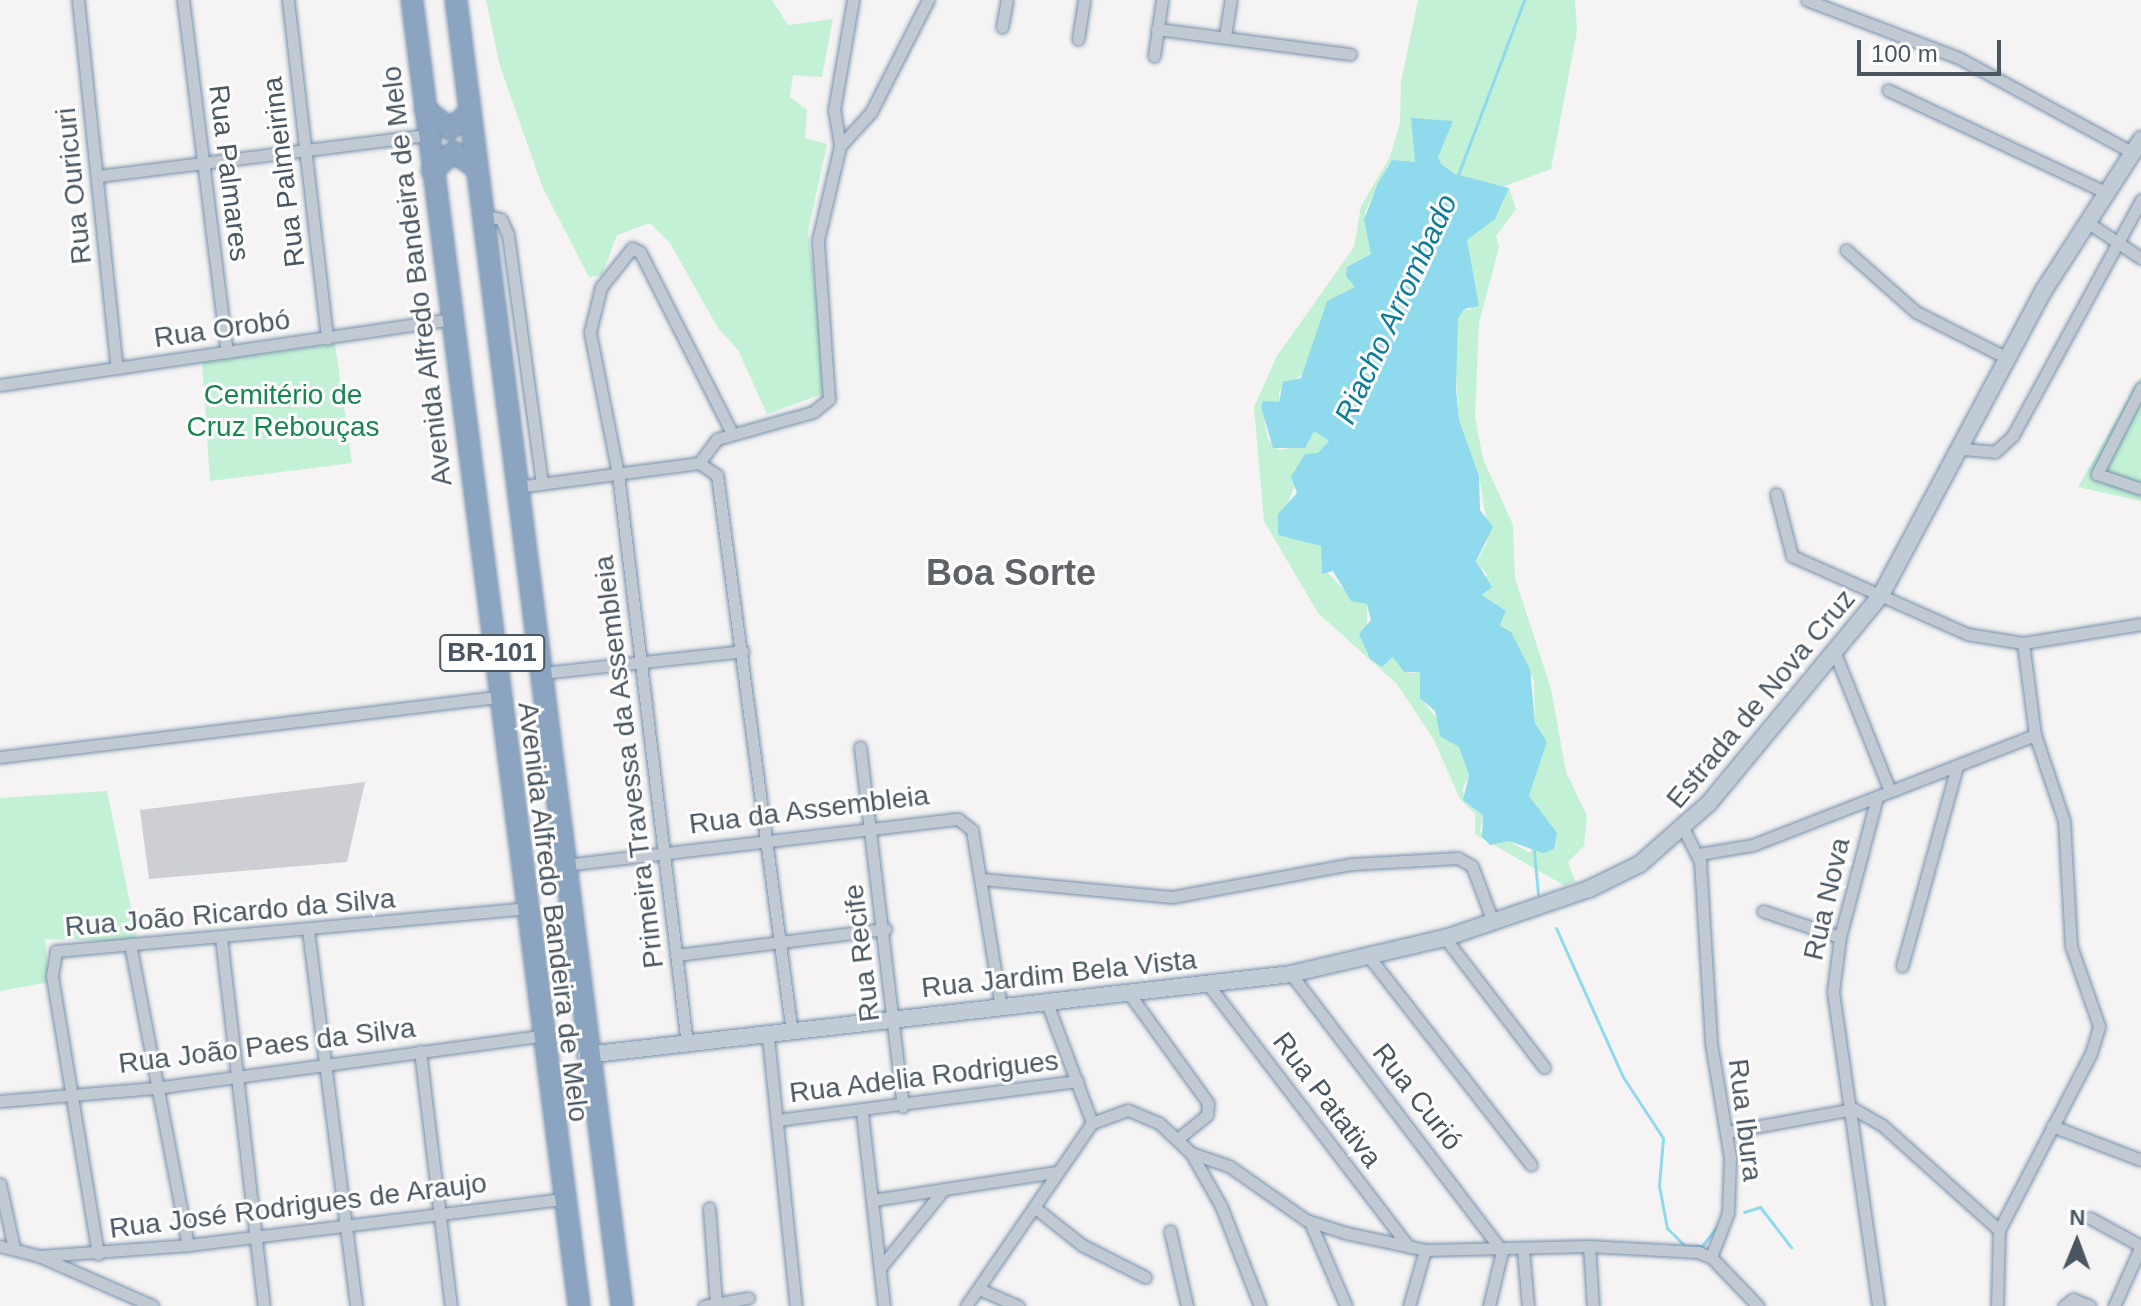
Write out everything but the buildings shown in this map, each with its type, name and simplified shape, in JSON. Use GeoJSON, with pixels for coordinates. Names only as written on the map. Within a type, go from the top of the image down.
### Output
{"type":"FeatureCollection","features":[{"type":"Feature","properties":{"kind":"highway","name":"Avenida Alfredo Bandeira de Melo"},"geometry":{"type":"LineString","coordinates":[[412,0],[497,697],[562,1199],[579,1306]]}},
{"type":"Feature","properties":{"kind":"highway","name":"Avenida Alfredo Bandeira de Melo"},"geometry":{"type":"LineString","coordinates":[[456,0],[542,673],[586,1055],[622,1306]]}},
{"type":"Feature","properties":{"kind":"highway"},"geometry":{"type":"LineString","coordinates":[[425,109],[450,129],[470,113]]}},
{"type":"Feature","properties":{"kind":"highway"},"geometry":{"type":"LineString","coordinates":[[432,171],[454,152],[477,168]]}},
{"type":"Feature","properties":{"kind":"main road","name":"Estrada de Nova Cruz"},"geometry":{"type":"LineString","coordinates":[[1530,910],[1616,877],[1684,830],[1836,656],[1881,595],[1963,449],[2007,358],[2087,222],[2137,146]]}},
{"type":"Feature","properties":{"kind":"main road","name":"Rua Jardim Bela Vista"},"geometry":{"type":"LineString","coordinates":[[586,1055],[768,1037],[895,1018],[1291,974],[1370,958],[1445,938],[1530,910]]}},
{"type":"Feature","properties":{"kind":"street","name":"Rua Ouricuri"},"geometry":{"type":"LineString","coordinates":[[78,0],[117,368]]}},
{"type":"Feature","properties":{"kind":"street","name":"Rua Palmares"},"geometry":{"type":"LineString","coordinates":[[183,0],[227,352]]}},
{"type":"Feature","properties":{"kind":"street","name":"Rua Palmeirina"},"geometry":{"type":"LineString","coordinates":[[288,0],[327,339]]}},
{"type":"Feature","properties":{"kind":"street"},"geometry":{"type":"LineString","coordinates":[[699,463],[710,445],[732,433],[813,412],[832,394],[818,240],[840,146],[834,110],[853,0]]}},
{"type":"Feature","properties":{"kind":"street"},"geometry":{"type":"LineString","coordinates":[[840,146],[871,112],[926,14],[928,0]]}},
{"type":"Feature","properties":{"kind":"street"},"geometry":{"type":"LineString","coordinates":[[1002,27],[1007,0]]}},
{"type":"Feature","properties":{"kind":"street"},"geometry":{"type":"LineString","coordinates":[[1078,39],[1084,0]]}},
{"type":"Feature","properties":{"kind":"street"},"geometry":{"type":"LineString","coordinates":[[1154,56],[1162,0]]}},
{"type":"Feature","properties":{"kind":"street"},"geometry":{"type":"LineString","coordinates":[[1225,36],[1231,0]]}},
{"type":"Feature","properties":{"kind":"street"},"geometry":{"type":"LineString","coordinates":[[1807,0],[1959,58],[2137,146]]}},
{"type":"Feature","properties":{"kind":"street"},"geometry":{"type":"LineString","coordinates":[[1157,29],[1350,54]]}},
{"type":"Feature","properties":{"kind":"street"},"geometry":{"type":"LineString","coordinates":[[1888,90],[2107,193]]}},
{"type":"Feature","properties":{"kind":"street"},"geometry":{"type":"LineString","coordinates":[[98,176],[427,135]]}},
{"type":"Feature","properties":{"kind":"street"},"geometry":{"type":"LineString","coordinates":[[1963,449],[1995,452],[2013,435],[2114,244],[2141,200]]}},
{"type":"Feature","properties":{"kind":"street"},"geometry":{"type":"LineString","coordinates":[[483,215],[501,219],[508,235],[542,484]]}},
{"type":"Feature","properties":{"kind":"street"},"geometry":{"type":"LineString","coordinates":[[2087,222],[2114,244],[2141,258]]}},
{"type":"Feature","properties":{"kind":"street","name":"Primeira Travessa da Assembleia"},"geometry":{"type":"LineString","coordinates":[[687,1044],[618,474],[590,332],[601,287],[632,248],[640,252],[732,433]]}},
{"type":"Feature","properties":{"kind":"street"},"geometry":{"type":"LineString","coordinates":[[1846,250],[1908,306],[2007,358]]}},
{"type":"Feature","properties":{"kind":"street","name":"Rua Orobó"},"geometry":{"type":"LineString","coordinates":[[0,385],[450,319]]}},
{"type":"Feature","properties":{"kind":"street"},"geometry":{"type":"LineString","coordinates":[[2141,388],[2097,474],[2141,489]]}},
{"type":"Feature","properties":{"kind":"street"},"geometry":{"type":"LineString","coordinates":[[517,487],[699,463],[713,468],[721,485],[792,1033]]}},
{"type":"Feature","properties":{"kind":"street"},"geometry":{"type":"LineString","coordinates":[[1776,494],[1792,556],[1967,634],[2023,643],[2141,624]]}},
{"type":"Feature","properties":{"kind":"street"},"geometry":{"type":"LineString","coordinates":[[1997,1306],[1999,1230],[2099,1026],[2071,946],[2064,821],[2035,735],[2023,643]]}},
{"type":"Feature","properties":{"kind":"street"},"geometry":{"type":"LineString","coordinates":[[542,673],[743,651]]}},
{"type":"Feature","properties":{"kind":"street"},"geometry":{"type":"LineString","coordinates":[[1836,656],[1890,791]]}},
{"type":"Feature","properties":{"kind":"street"},"geometry":{"type":"LineString","coordinates":[[0,757],[497,697]]}},
{"type":"Feature","properties":{"kind":"street"},"geometry":{"type":"LineString","coordinates":[[1699,854],[1735,851],[2035,735]]}},
{"type":"Feature","properties":{"kind":"street","name":"Rua Recife"},"geometry":{"type":"LineString","coordinates":[[860,747],[885,929],[903,1106]]}},
{"type":"Feature","properties":{"kind":"street"},"geometry":{"type":"LineString","coordinates":[[1902,966],[1957,767]]}},
{"type":"Feature","properties":{"kind":"street","name":"Rua Nova"},"geometry":{"type":"LineString","coordinates":[[1877,797],[1840,937],[1833,992],[1878,1306]]}},
{"type":"Feature","properties":{"kind":"street","name":"Rua da Assembleia"},"geometry":{"type":"LineString","coordinates":[[565,865],[870,827],[963,821],[972,830],[1001,1007]]}},
{"type":"Feature","properties":{"kind":"street","name":"Rua Ibura"},"geometry":{"type":"LineString","coordinates":[[1684,830],[1699,854],[1711,1043],[1727,1132],[1730,1205],[1711,1257]]}},
{"type":"Feature","properties":{"kind":"street"},"geometry":{"type":"LineString","coordinates":[[981,879],[1172,897],[1352,864],[1458,858],[1472,866],[1493,922]]}},
{"type":"Feature","properties":{"kind":"street","name":"Rua João Ricardo da Silva"},"geometry":{"type":"LineString","coordinates":[[98,1254],[71,1093],[53,955],[63,948],[308,930],[524,908]]}},
{"type":"Feature","properties":{"kind":"street"},"geometry":{"type":"LineString","coordinates":[[1763,911],[1840,937]]}},
{"type":"Feature","properties":{"kind":"street"},"geometry":{"type":"LineString","coordinates":[[676,955],[885,929]]}},
{"type":"Feature","properties":{"kind":"street"},"geometry":{"type":"LineString","coordinates":[[308,930],[356,1306]]}},
{"type":"Feature","properties":{"kind":"street"},"geometry":{"type":"LineString","coordinates":[[221,937],[260,1237],[264,1306]]}},
{"type":"Feature","properties":{"kind":"street"},"geometry":{"type":"LineString","coordinates":[[1445,938],[1544,1067]]}},
{"type":"Feature","properties":{"kind":"street"},"geometry":{"type":"LineString","coordinates":[[130,944],[155,1088],[188,1245]]}},
{"type":"Feature","properties":{"kind":"street"},"geometry":{"type":"LineString","coordinates":[[1370,958],[1531,1165]]}},
{"type":"Feature","properties":{"kind":"street","name":"Rua Curió"},"geometry":{"type":"LineString","coordinates":[[1291,974],[1502,1251]]}},
{"type":"Feature","properties":{"kind":"street","name":"Rua Patativa"},"geometry":{"type":"LineString","coordinates":[[1207,983],[1409,1247]]}},
{"type":"Feature","properties":{"kind":"street"},"geometry":{"type":"LineString","coordinates":[[1128,992],[1208,1103],[1207,1115],[1177,1139]]}},
{"type":"Feature","properties":{"kind":"street"},"geometry":{"type":"LineString","coordinates":[[1047,1003],[1092,1123]]}},
{"type":"Feature","properties":{"kind":"street","name":"Rua João Paes da Silva"},"geometry":{"type":"LineString","coordinates":[[0,1101],[155,1088],[541,1036]]}},
{"type":"Feature","properties":{"kind":"street"},"geometry":{"type":"LineString","coordinates":[[768,1037],[796,1306]]}},
{"type":"Feature","properties":{"kind":"street"},"geometry":{"type":"LineString","coordinates":[[420,1051],[451,1306]]}},
{"type":"Feature","properties":{"kind":"street","name":"Rua Adelia Rodrigues"},"geometry":{"type":"LineString","coordinates":[[777,1120],[862,1113],[1077,1081]]}},
{"type":"Feature","properties":{"kind":"street"},"geometry":{"type":"LineString","coordinates":[[1727,1132],[1848,1108],[1882,1125],[1999,1230]]}},
{"type":"Feature","properties":{"kind":"street"},"geometry":{"type":"LineString","coordinates":[[966,1306],[1055,1172],[1092,1123],[1111,1112],[1138,1112],[1177,1139],[1191,1153],[1221,1206],[1260,1306]]}},
{"type":"Feature","properties":{"kind":"street"},"geometry":{"type":"LineString","coordinates":[[862,1113],[884,1306]]}},
{"type":"Feature","properties":{"kind":"street"},"geometry":{"type":"LineString","coordinates":[[2052,1126],[2141,1160]]}},
{"type":"Feature","properties":{"kind":"street"},"geometry":{"type":"LineString","coordinates":[[1191,1153],[1229,1166],[1310,1222],[1425,1250],[1502,1251],[1589,1246],[1711,1257],[1758,1306]]}},
{"type":"Feature","properties":{"kind":"street"},"geometry":{"type":"LineString","coordinates":[[873,1200],[1055,1172]]}},
{"type":"Feature","properties":{"kind":"street"},"geometry":{"type":"LineString","coordinates":[[0,1184],[14,1248]]}},
{"type":"Feature","properties":{"kind":"street"},"geometry":{"type":"LineString","coordinates":[[880,1268],[944,1189]]}},
{"type":"Feature","properties":{"kind":"street","name":"Rua José Rodrigues de Araujo"},"geometry":{"type":"LineString","coordinates":[[39,1256],[188,1245],[562,1199]]}},
{"type":"Feature","properties":{"kind":"street"},"geometry":{"type":"LineString","coordinates":[[1034,1207],[1082,1245],[1145,1277]]}},
{"type":"Feature","properties":{"kind":"street"},"geometry":{"type":"LineString","coordinates":[[709,1208],[710,1305],[748,1298]]}},
{"type":"Feature","properties":{"kind":"street"},"geometry":{"type":"LineString","coordinates":[[2090,1218],[2141,1246],[2114,1306]]}},
{"type":"Feature","properties":{"kind":"street"},"geometry":{"type":"LineString","coordinates":[[1310,1222],[1346,1306]]}},
{"type":"Feature","properties":{"kind":"street"},"geometry":{"type":"LineString","coordinates":[[1170,1231],[1187,1306]]}},
{"type":"Feature","properties":{"kind":"street"},"geometry":{"type":"LineString","coordinates":[[0,1246],[39,1256],[153,1306]]}},
{"type":"Feature","properties":{"kind":"street"},"geometry":{"type":"LineString","coordinates":[[1589,1246],[1593,1306]]}},
{"type":"Feature","properties":{"kind":"street"},"geometry":{"type":"LineString","coordinates":[[1409,1306],[1425,1250]]}},
{"type":"Feature","properties":{"kind":"street"},"geometry":{"type":"LineString","coordinates":[[1523,1250],[1528,1306]]}},
{"type":"Feature","properties":{"kind":"street"},"geometry":{"type":"LineString","coordinates":[[1489,1306],[1502,1251]]}},
{"type":"Feature","properties":{"kind":"street"},"geometry":{"type":"LineString","coordinates":[[979,1289],[1018,1306]]}},
{"type":"Feature","properties":{"kind":"street"},"geometry":{"type":"LineString","coordinates":[[2067,1302],[2090,1306]]}},
{"type":"Feature","properties":{"kind":"green space"},"geometry":{"type":"Polygon","coordinates":[[[486,0],[772,0],[788,25],[833,19],[822,77],[793,75],[790,97],[807,110],[805,138],[827,144],[808,232],[827,378],[822,394],[767,414],[738,350],[718,328],[670,243],[650,223],[617,235],[602,275],[589,277],[542,186],[500,66],[486,0]]]}},
{"type":"Feature","properties":{"kind":"green space"},"geometry":{"type":"Polygon","coordinates":[[[1418,0],[1575,0],[1577,31],[1551,169],[1497,189],[1480,225],[1495,219],[1509,188],[1516,209],[1496,236],[1499,247],[1479,323],[1475,417],[1483,459],[1513,525],[1515,578],[1551,689],[1566,772],[1587,816],[1584,846],[1568,862],[1575,881],[1565,886],[1493,844],[1509,841],[1530,853],[1546,821],[1529,796],[1547,742],[1535,723],[1534,680],[1500,626],[1506,612],[1482,595],[1487,574],[1476,562],[1487,543],[1486,519],[1479,476],[1459,420],[1454,344],[1458,319],[1464,309],[1471,310],[1471,270],[1466,255],[1388,165],[1365,212],[1371,254],[1347,267],[1356,286],[1325,306],[1304,373],[1279,391],[1279,402],[1264,420],[1268,439],[1278,450],[1300,447],[1314,431],[1329,441],[1318,454],[1305,454],[1278,534],[1321,546],[1328,573],[1356,602],[1367,604],[1367,655],[1387,663],[1393,657],[1408,673],[1420,672],[1423,701],[1459,747],[1469,775],[1462,791],[1483,815],[1480,831],[1487,841],[1475,834],[1475,814],[1460,799],[1434,740],[1397,684],[1318,613],[1264,521],[1254,407],[1277,356],[1354,247],[1361,206],[1390,157],[1400,123],[1401,82],[1418,0]]]}},
{"type":"Feature","properties":{"kind":"green space","name":"Cemitério de Cruz Rebouças"},"geometry":{"type":"Polygon","coordinates":[[[335,344],[352,463],[210,481],[202,362],[335,344]]]}},
{"type":"Feature","properties":{"kind":"green space"},"geometry":{"type":"Polygon","coordinates":[[[2141,376],[2141,501],[2078,487],[2141,376]]]}},
{"type":"Feature","properties":{"kind":"green space"},"geometry":{"type":"Polygon","coordinates":[[[107,791],[138,942],[45,939],[49,982],[0,991],[0,798],[107,791]]]}},
{"type":"Feature","properties":{"kind":"water"},"geometry":{"type":"Polygon","coordinates":[[[1411,118],[1453,121],[1438,157],[1441,164],[1455,174],[1509,188],[1495,219],[1467,240],[1479,306],[1464,309],[1458,319],[1456,389],[1459,420],[1479,476],[1480,510],[1493,527],[1476,561],[1492,587],[1482,595],[1506,611],[1500,626],[1511,632],[1530,669],[1535,723],[1547,742],[1529,796],[1557,833],[1554,849],[1543,853],[1509,841],[1490,845],[1482,837],[1483,815],[1463,800],[1469,775],[1459,747],[1440,736],[1435,711],[1420,698],[1420,672],[1404,672],[1393,657],[1382,667],[1370,659],[1359,634],[1371,620],[1367,604],[1351,601],[1333,571],[1322,574],[1321,546],[1278,535],[1278,514],[1297,493],[1291,477],[1305,454],[1318,453],[1329,441],[1314,431],[1305,448],[1273,448],[1261,407],[1263,401],[1279,402],[1283,382],[1301,378],[1327,301],[1355,287],[1346,276],[1347,267],[1371,254],[1364,220],[1378,183],[1392,160],[1415,162],[1411,118]]]}},
{"type":"Feature","properties":{"kind":"waterway","name":"Riacho Arrombado"},"geometry":{"type":"LineString","coordinates":[[1458,175],[1524,0]]}},
{"type":"Feature","properties":{"kind":"waterway","name":"Riacho Arrombado"},"geometry":{"type":"LineString","coordinates":[[1534,851],[1538,894]]}},
{"type":"Feature","properties":{"kind":"waterway","name":"Riacho Arrombado"},"geometry":{"type":"LineString","coordinates":[[1556,928],[1623,1077],[1663,1138],[1659,1186],[1667,1228],[1685,1246],[1702,1246],[1717,1227]]}},
{"type":"Feature","properties":{"kind":"waterway","name":"Riacho Arrombado"},"geometry":{"type":"LineString","coordinates":[[1744,1212],[1760,1207],[1791,1247]]}},
{"type":"Feature","properties":{"kind":"district","name":"Boa Sorte"},"geometry":{"type":"Point","coordinates":[1011,573]}}]}
